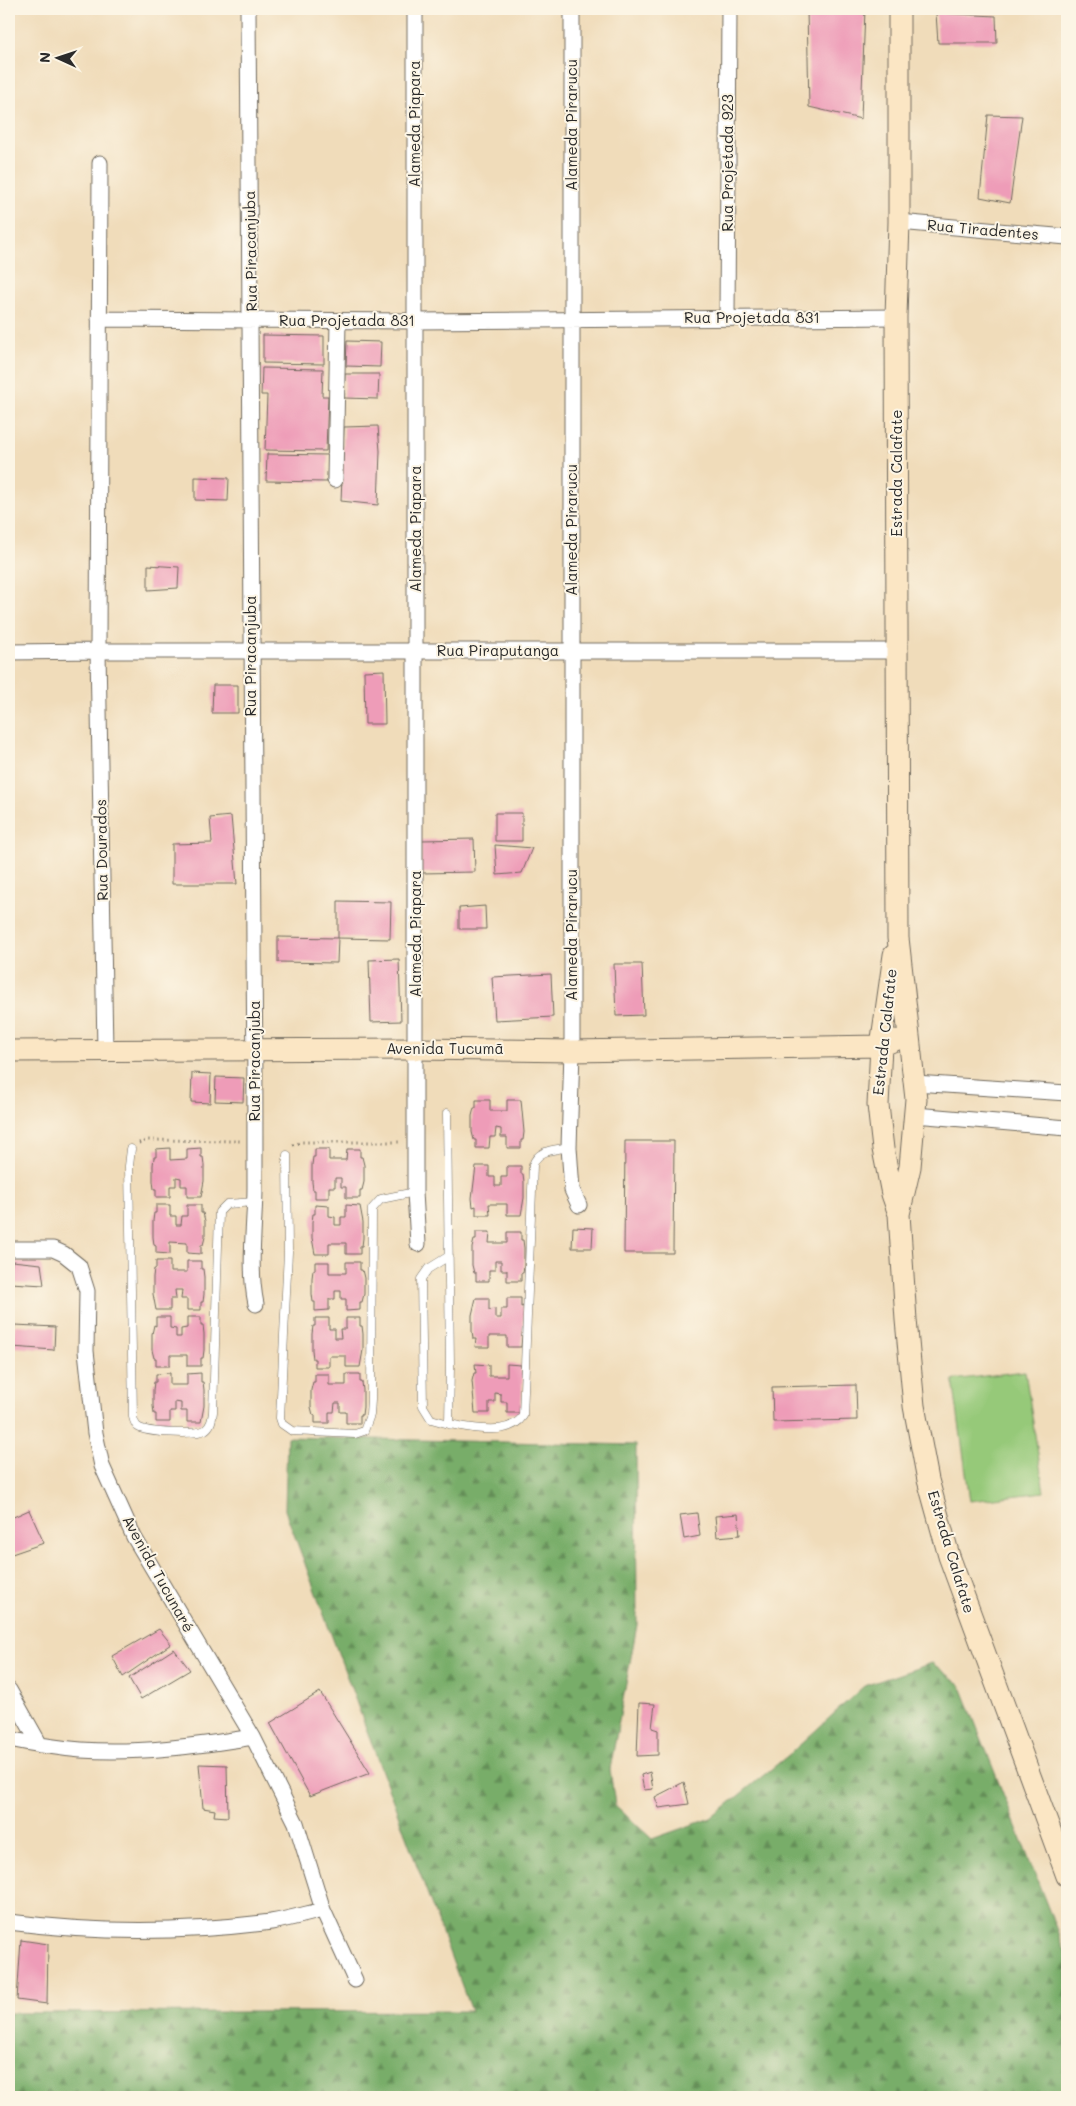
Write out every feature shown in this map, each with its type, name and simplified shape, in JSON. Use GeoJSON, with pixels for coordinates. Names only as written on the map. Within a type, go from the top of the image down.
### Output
{"type":"FeatureCollection","features":[{"type":"Feature","properties":{"kind":"street","name":"Rua Piracanjuba"},"geometry":{"type":"LineString","coordinates":[[248,9],[252,320],[250,651],[255,1050],[255,1202],[252,1285],[256,1304]]}},
{"type":"Feature","properties":{"kind":"street","name":"Alameda Piapara"},"geometry":{"type":"LineString","coordinates":[[415,9],[415,1192],[418,1244]]}},
{"type":"Feature","properties":{"kind":"street","name":"Alameda Pirarucu"},"geometry":{"type":"LineString","coordinates":[[572,9],[572,1050]]}},
{"type":"Feature","properties":{"kind":"street","name":"Rua Projetada 923"},"geometry":{"type":"LineString","coordinates":[[726,318],[729,9]]}},
{"type":"Feature","properties":{"kind":"street","name":"Estrada Calafate"},"geometry":{"type":"LineString","coordinates":[[899,9],[896,318],[898,938],[915,1083],[915,1125],[910,1167],[899,1214]]}},
{"type":"Feature","properties":{"kind":"street"},"geometry":{"type":"LineString","coordinates":[[98,650],[100,163]]}},
{"type":"Feature","properties":{"kind":"street","name":"Rua Tiradentes"},"geometry":{"type":"LineString","coordinates":[[898,222],[1067,237]]}},
{"type":"Feature","properties":{"kind":"street","name":"Rua Projetada 831"},"geometry":{"type":"LineString","coordinates":[[99,319],[416,321],[896,318]]}},
{"type":"Feature","properties":{"kind":"street"},"geometry":{"type":"LineString","coordinates":[[335,480],[338,321]]}},
{"type":"Feature","properties":{"kind":"street","name":"Rua Piraputanga"},"geometry":{"type":"LineString","coordinates":[[9,652],[98,650],[416,652],[898,651]]}},
{"type":"Feature","properties":{"kind":"street","name":"Rua Dourados"},"geometry":{"type":"LineString","coordinates":[[98,650],[105,1050]]}},
{"type":"Feature","properties":{"kind":"street","name":"Estrada Calafate"},"geometry":{"type":"LineString","coordinates":[[898,938],[889,982],[881,1046],[878,1105],[888,1175],[899,1214],[914,1406],[928,1480],[949,1556],[1067,1876]]}},
{"type":"Feature","properties":{"kind":"street","name":"Avenida Tucumã"},"geometry":{"type":"LineString","coordinates":[[9,1051],[572,1050],[881,1046],[899,1039],[910,1046]]}},
{"type":"Feature","properties":{"kind":"street"},"geometry":{"type":"LineString","coordinates":[[572,1050],[570,1147],[572,1190],[579,1205]]}},
{"type":"Feature","properties":{"kind":"street"},"geometry":{"type":"LineString","coordinates":[[915,1083],[1067,1093]]}},
{"type":"Feature","properties":{"kind":"street"},"geometry":{"type":"LineString","coordinates":[[880,1129],[886,1137],[900,1142],[906,1141],[915,1125],[1067,1128]]}},
{"type":"Feature","properties":{"kind":"street","name":"Avenida Tucunaré"},"geometry":{"type":"LineString","coordinates":[[9,1249],[53,1249],[64,1254],[79,1266],[87,1291],[86,1360],[95,1433],[102,1466],[134,1536],[253,1737],[296,1823],[323,1910],[356,1980]]}},
{"type":"Feature","properties":{"kind":"street"},"geometry":{"type":"LineString","coordinates":[[9,1690],[40,1745]]}},
{"type":"Feature","properties":{"kind":"street"},"geometry":{"type":"LineString","coordinates":[[9,1739],[82,1750],[138,1750],[190,1747],[253,1737]]}},
{"type":"Feature","properties":{"kind":"street"},"geometry":{"type":"LineString","coordinates":[[9,1922],[77,1928],[165,1930],[273,1921],[323,1910]]}},
{"type":"Feature","properties":{"kind":"lane"},"geometry":{"type":"LineString","coordinates":[[447,1113],[449,1424]]}},
{"type":"Feature","properties":{"kind":"lane"},"geometry":{"type":"LineString","coordinates":[[449,1256],[428,1269],[421,1279],[423,1406],[431,1419],[449,1424],[496,1429],[510,1427],[518,1423],[523,1416],[533,1165],[535,1158],[539,1154],[570,1147]]}},
{"type":"Feature","properties":{"kind":"lane"},"geometry":{"type":"LineString","coordinates":[[131,1149],[129,1166],[134,1417],[135,1423],[140,1429],[166,1432],[200,1432],[211,1424],[213,1412],[218,1212],[227,1204],[255,1202]]}},
{"type":"Feature","properties":{"kind":"lane"},"geometry":{"type":"LineString","coordinates":[[286,1155],[288,1257],[280,1418],[282,1424],[292,1431],[355,1434],[364,1431],[368,1425],[371,1400],[372,1209],[381,1199],[415,1192]]}},
{"type":"Feature","properties":{"kind":"path"},"geometry":{"type":"LineString","coordinates":[[131,1149],[135,1144],[147,1140],[255,1142]]}},
{"type":"Feature","properties":{"kind":"path"},"geometry":{"type":"LineString","coordinates":[[286,1155],[288,1148],[302,1142],[416,1142]]}},
{"type":"Feature","properties":{"kind":"green space"},"geometry":{"type":"Polygon","coordinates":[[[1025,1371],[1044,1492],[970,1501],[953,1380],[1025,1371]]]}},
{"type":"Feature","properties":{"kind":"green space"},"geometry":{"type":"Polygon","coordinates":[[[287,1437],[636,1445],[637,1625],[610,1769],[615,1805],[652,1839],[711,1818],[791,1753],[864,1686],[932,1663],[960,1684],[1067,1956],[1067,2097],[9,2097],[9,2013],[471,2011],[285,1510],[287,1437]]]}},
{"type":"Feature","properties":{"kind":"green space"},"geometry":{"type":"Polygon","coordinates":[[[9,1696],[20,1716],[16,1726],[9,1728],[9,1696]]]}},
{"type":"Feature","properties":{"kind":"building"},"geometry":{"type":"Polygon","coordinates":[[[807,9],[865,9],[861,119],[809,107],[807,9]]]}},
{"type":"Feature","properties":{"kind":"building"},"geometry":{"type":"Polygon","coordinates":[[[936,13],[996,16],[997,43],[938,43],[936,13]]]}},
{"type":"Feature","properties":{"kind":"building"},"geometry":{"type":"Polygon","coordinates":[[[988,115],[1022,116],[1010,203],[980,197],[988,115]]]}},
{"type":"Feature","properties":{"kind":"building"},"geometry":{"type":"Polygon","coordinates":[[[263,335],[324,336],[324,364],[263,363],[263,335]]]}},
{"type":"Feature","properties":{"kind":"building"},"geometry":{"type":"Polygon","coordinates":[[[347,341],[381,342],[380,367],[346,366],[347,341]]]}},
{"type":"Feature","properties":{"kind":"building"},"geometry":{"type":"Polygon","coordinates":[[[262,368],[323,369],[322,396],[328,396],[326,451],[265,450],[267,395],[261,395],[262,368]]]}},
{"type":"Feature","properties":{"kind":"building"},"geometry":{"type":"Polygon","coordinates":[[[345,374],[379,374],[378,399],[344,398],[345,374]]]}},
{"type":"Feature","properties":{"kind":"building"},"geometry":{"type":"Polygon","coordinates":[[[378,426],[380,451],[378,505],[341,501],[344,427],[378,426]]]}},
{"type":"Feature","properties":{"kind":"building"},"geometry":{"type":"Polygon","coordinates":[[[267,454],[328,455],[327,482],[266,481],[267,454]]]}},
{"type":"Feature","properties":{"kind":"building"},"geometry":{"type":"Polygon","coordinates":[[[195,477],[229,478],[228,501],[195,500],[195,477]]]}},
{"type":"Feature","properties":{"kind":"building"},"geometry":{"type":"Polygon","coordinates":[[[148,565],[179,567],[178,588],[148,590],[148,565]]]}},
{"type":"Feature","properties":{"kind":"building"},"geometry":{"type":"Polygon","coordinates":[[[384,670],[385,724],[365,724],[364,671],[384,670]]]}},
{"type":"Feature","properties":{"kind":"building"},"geometry":{"type":"Polygon","coordinates":[[[213,685],[238,685],[238,713],[212,713],[213,685]]]}},
{"type":"Feature","properties":{"kind":"building"},"geometry":{"type":"Polygon","coordinates":[[[495,813],[522,813],[522,841],[495,841],[495,813]]]}},
{"type":"Feature","properties":{"kind":"building"},"geometry":{"type":"Polygon","coordinates":[[[231,816],[237,884],[172,884],[172,844],[212,843],[210,818],[231,816]]]}},
{"type":"Feature","properties":{"kind":"building"},"geometry":{"type":"Polygon","coordinates":[[[474,839],[475,872],[421,873],[421,840],[474,839]]]}},
{"type":"Feature","properties":{"kind":"building"},"geometry":{"type":"Polygon","coordinates":[[[495,845],[532,848],[522,873],[497,875],[495,845]]]}},
{"type":"Feature","properties":{"kind":"building"},"geometry":{"type":"Polygon","coordinates":[[[338,901],[391,902],[390,939],[338,938],[338,901]]]}},
{"type":"Feature","properties":{"kind":"building"},"geometry":{"type":"Polygon","coordinates":[[[485,906],[486,929],[459,929],[459,908],[485,906]]]}},
{"type":"Feature","properties":{"kind":"building"},"geometry":{"type":"Polygon","coordinates":[[[278,937],[338,938],[337,963],[278,962],[278,937]]]}},
{"type":"Feature","properties":{"kind":"building"},"geometry":{"type":"Polygon","coordinates":[[[399,959],[401,1021],[371,1022],[369,960],[399,959]]]}},
{"type":"Feature","properties":{"kind":"building"},"geometry":{"type":"Polygon","coordinates":[[[614,964],[642,964],[644,1015],[616,1016],[614,964]]]}},
{"type":"Feature","properties":{"kind":"building"},"geometry":{"type":"Polygon","coordinates":[[[551,974],[553,1017],[495,1020],[492,977],[551,974]]]}},
{"type":"Feature","properties":{"kind":"building"},"geometry":{"type":"Polygon","coordinates":[[[192,1073],[211,1074],[210,1103],[191,1102],[192,1073]]]}},
{"type":"Feature","properties":{"kind":"building"},"geometry":{"type":"Polygon","coordinates":[[[216,1077],[244,1078],[243,1102],[215,1101],[216,1077]]]}},
{"type":"Feature","properties":{"kind":"building"},"geometry":{"type":"Polygon","coordinates":[[[476,1100],[490,1100],[490,1111],[507,1111],[507,1100],[521,1100],[524,1132],[521,1148],[507,1148],[507,1137],[501,1137],[501,1129],[496,1128],[495,1137],[490,1137],[489,1148],[476,1148],[476,1140],[474,1140],[472,1132],[472,1116],[474,1108],[476,1108],[476,1100]]]}},
{"type":"Feature","properties":{"kind":"building"},"geometry":{"type":"Polygon","coordinates":[[[625,1141],[674,1141],[673,1253],[624,1253],[625,1141]]]}},
{"type":"Feature","properties":{"kind":"building"},"geometry":{"type":"Polygon","coordinates":[[[170,1148],[170,1160],[187,1159],[187,1149],[201,1148],[204,1181],[201,1197],[187,1197],[187,1186],[181,1186],[181,1178],[176,1177],[176,1186],[170,1186],[170,1197],[156,1197],[153,1165],[156,1149],[170,1148]]]}},
{"type":"Feature","properties":{"kind":"building"},"geometry":{"type":"Polygon","coordinates":[[[315,1149],[329,1149],[329,1160],[346,1160],[347,1149],[360,1149],[360,1157],[362,1157],[364,1165],[364,1182],[362,1190],[360,1190],[360,1198],[346,1198],[346,1187],[341,1187],[341,1178],[335,1178],[335,1187],[329,1187],[329,1198],[315,1198],[312,1182],[312,1165],[315,1149]]]}},
{"type":"Feature","properties":{"kind":"building"},"geometry":{"type":"Polygon","coordinates":[[[476,1166],[489,1166],[489,1177],[495,1177],[495,1186],[501,1186],[501,1177],[507,1177],[507,1166],[521,1166],[524,1198],[521,1215],[507,1215],[507,1204],[489,1204],[490,1215],[476,1215],[476,1206],[473,1207],[472,1198],[476,1166]]]}},
{"type":"Feature","properties":{"kind":"building"},"geometry":{"type":"Polygon","coordinates":[[[156,1205],[170,1205],[170,1216],[176,1216],[176,1225],[181,1225],[182,1216],[187,1216],[187,1205],[201,1205],[201,1213],[203,1213],[205,1221],[205,1237],[203,1245],[201,1245],[201,1254],[187,1253],[187,1243],[170,1242],[170,1254],[156,1253],[153,1221],[156,1205]]]}},
{"type":"Feature","properties":{"kind":"building"},"geometry":{"type":"Polygon","coordinates":[[[315,1205],[329,1206],[329,1216],[335,1217],[335,1225],[341,1225],[341,1217],[346,1217],[346,1205],[360,1206],[363,1238],[360,1254],[346,1254],[346,1243],[329,1243],[329,1254],[315,1254],[312,1222],[313,1214],[315,1214],[315,1205]]]}},
{"type":"Feature","properties":{"kind":"building"},"geometry":{"type":"Polygon","coordinates":[[[573,1227],[593,1228],[592,1248],[572,1248],[573,1227]]]}},
{"type":"Feature","properties":{"kind":"building"},"geometry":{"type":"Polygon","coordinates":[[[476,1232],[490,1232],[489,1243],[507,1243],[507,1232],[521,1232],[524,1248],[524,1265],[521,1281],[507,1281],[507,1270],[501,1270],[501,1261],[495,1261],[495,1270],[489,1270],[489,1281],[476,1281],[476,1273],[474,1273],[472,1265],[472,1248],[474,1240],[476,1240],[476,1232]]]}},
{"type":"Feature","properties":{"kind":"building"},"geometry":{"type":"Polygon","coordinates":[[[12,1261],[41,1264],[44,1285],[10,1283],[12,1261]]]}},
{"type":"Feature","properties":{"kind":"building"},"geometry":{"type":"Polygon","coordinates":[[[156,1261],[170,1261],[170,1272],[187,1272],[187,1261],[201,1261],[204,1277],[204,1294],[201,1310],[187,1310],[187,1299],[181,1299],[182,1290],[175,1290],[176,1299],[170,1299],[170,1310],[156,1310],[153,1294],[153,1277],[156,1261]]]}},
{"type":"Feature","properties":{"kind":"building"},"geometry":{"type":"Polygon","coordinates":[[[315,1262],[329,1262],[329,1273],[346,1273],[346,1262],[360,1262],[360,1270],[362,1270],[364,1278],[364,1294],[362,1302],[360,1302],[360,1310],[346,1311],[346,1299],[341,1299],[341,1291],[335,1291],[335,1299],[329,1299],[329,1310],[315,1311],[312,1278],[315,1262]]]}},
{"type":"Feature","properties":{"kind":"building"},"geometry":{"type":"Polygon","coordinates":[[[476,1298],[489,1298],[489,1310],[495,1309],[495,1318],[501,1318],[501,1309],[507,1309],[507,1298],[521,1298],[521,1307],[523,1306],[524,1315],[521,1347],[507,1347],[507,1336],[489,1336],[489,1347],[475,1347],[476,1339],[473,1339],[472,1315],[476,1298]]]}},
{"type":"Feature","properties":{"kind":"building"},"geometry":{"type":"Polygon","coordinates":[[[156,1317],[170,1317],[170,1328],[176,1329],[176,1337],[181,1337],[181,1329],[187,1328],[187,1317],[201,1317],[204,1350],[201,1366],[187,1366],[187,1355],[170,1355],[170,1366],[156,1366],[156,1358],[154,1358],[152,1350],[152,1334],[154,1325],[156,1326],[156,1317]]]}},
{"type":"Feature","properties":{"kind":"building"},"geometry":{"type":"Polygon","coordinates":[[[315,1318],[329,1318],[329,1329],[335,1329],[335,1338],[341,1338],[340,1329],[346,1329],[346,1318],[360,1318],[363,1350],[360,1367],[346,1367],[346,1356],[329,1356],[329,1367],[315,1367],[312,1334],[315,1318]]]}},
{"type":"Feature","properties":{"kind":"building"},"geometry":{"type":"Polygon","coordinates":[[[15,1325],[55,1327],[54,1350],[12,1347],[15,1325]]]}},
{"type":"Feature","properties":{"kind":"building"},"geometry":{"type":"Polygon","coordinates":[[[475,1364],[489,1365],[489,1376],[507,1376],[507,1364],[521,1365],[521,1373],[523,1373],[521,1413],[507,1413],[507,1402],[501,1402],[501,1394],[495,1393],[495,1402],[489,1402],[489,1413],[475,1413],[472,1381],[474,1373],[476,1373],[475,1364]]]}},
{"type":"Feature","properties":{"kind":"building"},"geometry":{"type":"Polygon","coordinates":[[[170,1373],[170,1385],[187,1385],[187,1374],[201,1373],[204,1406],[201,1422],[187,1422],[187,1411],[181,1411],[181,1403],[175,1402],[175,1411],[170,1411],[170,1422],[156,1422],[153,1390],[156,1374],[170,1373]]]}},
{"type":"Feature","properties":{"kind":"building"},"geometry":{"type":"Polygon","coordinates":[[[315,1374],[329,1374],[329,1385],[346,1385],[346,1374],[360,1374],[363,1390],[363,1407],[360,1423],[346,1423],[346,1412],[340,1412],[340,1403],[335,1403],[334,1412],[329,1412],[329,1423],[315,1423],[315,1415],[313,1415],[311,1407],[311,1390],[313,1382],[315,1382],[315,1374]]]}},
{"type":"Feature","properties":{"kind":"building"},"geometry":{"type":"Polygon","coordinates":[[[856,1385],[857,1420],[773,1422],[772,1387],[856,1385]]]}},
{"type":"Feature","properties":{"kind":"building"},"geometry":{"type":"Polygon","coordinates":[[[29,1510],[44,1543],[9,1555],[9,1519],[29,1510]]]}},
{"type":"Feature","properties":{"kind":"building"},"geometry":{"type":"Polygon","coordinates":[[[697,1513],[700,1536],[684,1539],[680,1515],[697,1513]]]}},
{"type":"Feature","properties":{"kind":"building"},"geometry":{"type":"Polygon","coordinates":[[[738,1514],[740,1535],[717,1537],[715,1516],[738,1514]]]}},
{"type":"Feature","properties":{"kind":"building"},"geometry":{"type":"Polygon","coordinates":[[[159,1629],[171,1644],[123,1677],[112,1656],[159,1629]]]}},
{"type":"Feature","properties":{"kind":"building"},"geometry":{"type":"Polygon","coordinates":[[[174,1649],[190,1670],[141,1699],[129,1678],[174,1649]]]}},
{"type":"Feature","properties":{"kind":"building"},"geometry":{"type":"Polygon","coordinates":[[[320,1692],[370,1773],[310,1796],[270,1723],[320,1692]]]}},
{"type":"Feature","properties":{"kind":"building"},"geometry":{"type":"Polygon","coordinates":[[[639,1703],[655,1704],[652,1728],[658,1730],[658,1755],[637,1756],[639,1703]]]}},
{"type":"Feature","properties":{"kind":"building"},"geometry":{"type":"Polygon","coordinates":[[[199,1764],[227,1765],[228,1817],[214,1816],[215,1810],[203,1808],[199,1764]]]}},
{"type":"Feature","properties":{"kind":"building"},"geometry":{"type":"Polygon","coordinates":[[[650,1772],[653,1789],[644,1790],[641,1775],[650,1772]]]}},
{"type":"Feature","properties":{"kind":"building"},"geometry":{"type":"Polygon","coordinates":[[[684,1782],[689,1804],[659,1808],[655,1797],[684,1782]]]}},
{"type":"Feature","properties":{"kind":"building"},"geometry":{"type":"Polygon","coordinates":[[[21,1940],[48,1944],[47,2004],[17,2000],[21,1940]]]}}]}
